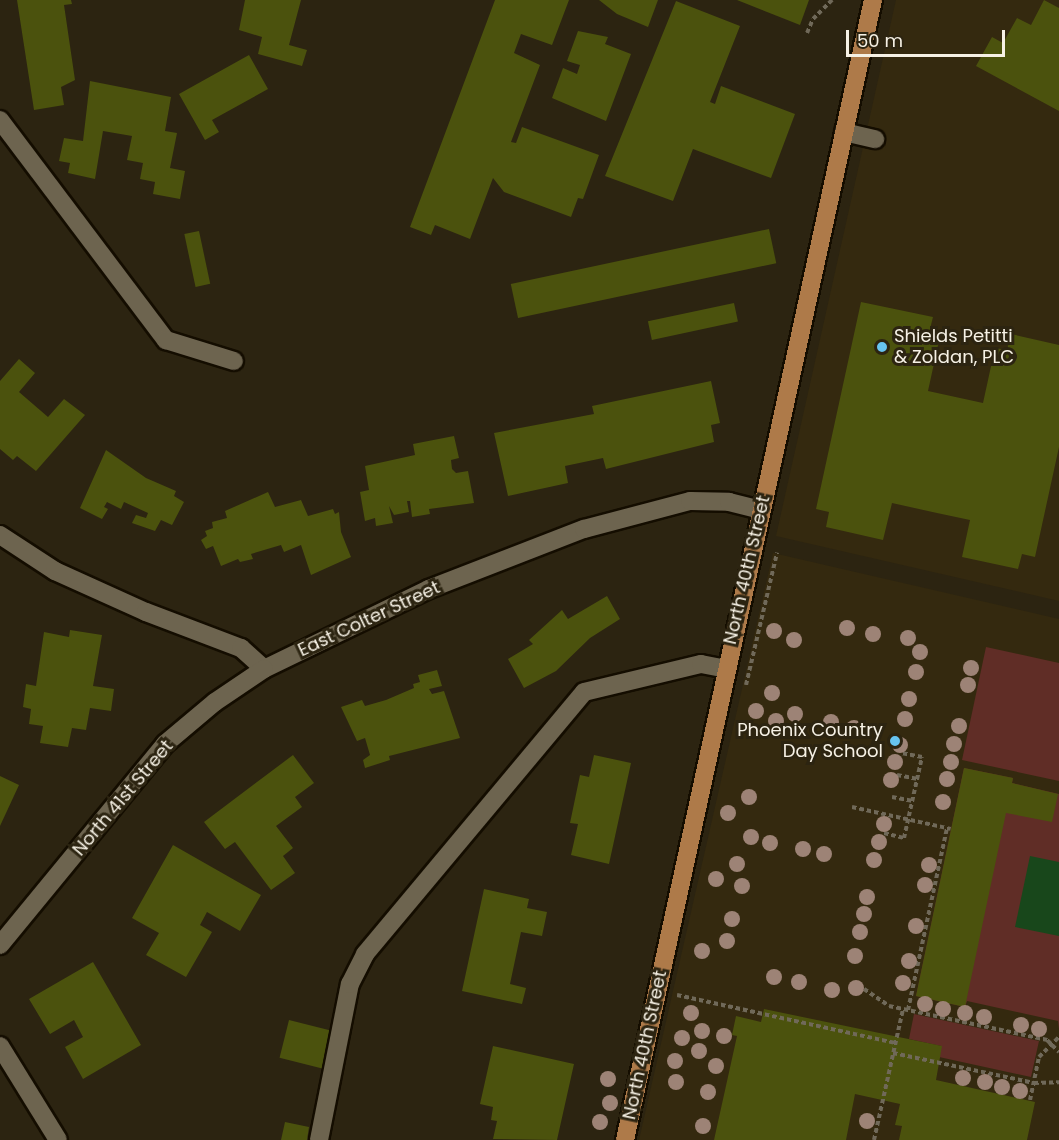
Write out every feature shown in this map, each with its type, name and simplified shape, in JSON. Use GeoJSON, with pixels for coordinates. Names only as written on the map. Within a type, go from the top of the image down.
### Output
{"type":"FeatureCollection","features":[{"type":"Feature","properties":{"kind":"main road","name":"North 40th Street"},"geometry":{"type":"LineString","coordinates":[[625,1140],[873,0]]}},
{"type":"Feature","properties":{"kind":"street"},"geometry":{"type":"LineString","coordinates":[[0,120],[166,340],[234,361]]}},
{"type":"Feature","properties":{"kind":"street"},"geometry":{"type":"LineString","coordinates":[[844,132],[875,139]]}},
{"type":"Feature","properties":{"kind":"street","name":"East Colter Street"},"geometry":{"type":"LineString","coordinates":[[264,669],[429,589],[584,529],[690,501],[729,502],[761,510]]}},
{"type":"Feature","properties":{"kind":"street"},"geometry":{"type":"LineString","coordinates":[[0,535],[55,571],[146,612],[241,648],[264,669]]}},
{"type":"Feature","properties":{"kind":"street"},"geometry":{"type":"LineString","coordinates":[[320,1140],[350,984],[365,954],[584,692],[701,664],[726,669]]}},
{"type":"Feature","properties":{"kind":"street","name":"North 41st Street"},"geometry":{"type":"LineString","coordinates":[[0,945],[165,744],[214,702],[264,669]]}},
{"type":"Feature","properties":{"kind":"street"},"geometry":{"type":"LineString","coordinates":[[0,1046],[58,1140]]}},
{"type":"Feature","properties":{"kind":"path"},"geometry":{"type":"LineString","coordinates":[[807,33],[813,19],[832,0]]}},
{"type":"Feature","properties":{"kind":"path"},"geometry":{"type":"LineString","coordinates":[[884,833],[904,838],[922,757],[901,753]]}},
{"type":"Feature","properties":{"kind":"path"},"geometry":{"type":"LineString","coordinates":[[897,775],[917,779]]}},
{"type":"Feature","properties":{"kind":"path"},"geometry":{"type":"LineString","coordinates":[[892,797],[912,801]]}},
{"type":"Feature","properties":{"kind":"path"},"geometry":{"type":"LineString","coordinates":[[852,807],[949,828],[908,1010]]}},
{"type":"Feature","properties":{"kind":"path"},"geometry":{"type":"LineString","coordinates":[[864,989],[889,1006],[1047,1040],[1059,1052]]}},
{"type":"Feature","properties":{"kind":"path"},"geometry":{"type":"LineString","coordinates":[[677,995],[895,1043]]}},
{"type":"Feature","properties":{"kind":"path"},"geometry":{"type":"LineString","coordinates":[[874,1140],[903,1009]]}},
{"type":"Feature","properties":{"kind":"path"},"geometry":{"type":"LineString","coordinates":[[1030,1101],[1040,1057],[1059,1037]]}},
{"type":"Feature","properties":{"kind":"path"},"geometry":{"type":"LineString","coordinates":[[893,1053],[1034,1083],[1059,1082]]}},
{"type":"Feature","properties":{"kind":"shaded area"},"geometry":{"type":"Polygon","coordinates":[[[896,0],[1059,0],[1059,601],[776,536],[896,0]]]}},
{"type":"Feature","properties":{"kind":"shaded area","name":"Phoenix Country Day School"},"geometry":{"type":"Polygon","coordinates":[[[773,553],[1059,619],[1059,1140],[639,1140],[773,553]]]}},
{"type":"Feature","properties":{"kind":"shaded area"},"geometry":{"type":"Polygon","coordinates":[[[986,647],[1059,663],[1059,781],[962,760],[986,647]]]}},
{"type":"Feature","properties":{"kind":"shaded area"},"geometry":{"type":"Polygon","coordinates":[[[964,768],[1013,778],[1012,783],[1059,794],[1059,1029],[1058,1021],[967,1001],[965,1007],[916,996],[964,768]]]}},
{"type":"Feature","properties":{"kind":"shaded area"},"geometry":{"type":"Polygon","coordinates":[[[1030,856],[1059,862],[1059,936],[1015,927],[1030,856]]]}},
{"type":"Feature","properties":{"kind":"shaded area"},"geometry":{"type":"Polygon","coordinates":[[[914,1014],[1039,1041],[1031,1077],[939,1057],[941,1046],[909,1039],[914,1014]]]}},
{"type":"Feature","properties":{"kind":"building"},"geometry":{"type":"Polygon","coordinates":[[[17,0],[71,0],[72,4],[64,5],[75,80],[61,87],[64,105],[34,110],[17,0]]]}},
{"type":"Feature","properties":{"kind":"building"},"geometry":{"type":"Polygon","coordinates":[[[245,0],[301,0],[289,45],[307,50],[302,66],[258,54],[262,37],[239,30],[245,0]]]}},
{"type":"Feature","properties":{"kind":"building"},"geometry":{"type":"Polygon","coordinates":[[[495,0],[569,0],[552,45],[521,34],[514,53],[540,65],[511,142],[516,143],[522,127],[599,155],[583,199],[578,198],[571,217],[504,192],[493,178],[470,239],[435,225],[431,235],[410,227],[495,0]]]}},
{"type":"Feature","properties":{"kind":"building"},"geometry":{"type":"Polygon","coordinates":[[[599,0],[658,0],[648,27],[617,14],[599,0]]]}},
{"type":"Feature","properties":{"kind":"building"},"geometry":{"type":"Polygon","coordinates":[[[737,0],[809,0],[800,25],[737,0]]]}},
{"type":"Feature","properties":{"kind":"building"},"geometry":{"type":"Polygon","coordinates":[[[1044,0],[1059,8],[1059,111],[976,66],[992,37],[1003,43],[1017,18],[1031,25],[1044,0]]]}},
{"type":"Feature","properties":{"kind":"building"},"geometry":{"type":"Polygon","coordinates":[[[676,1],[740,26],[710,102],[715,104],[721,86],[795,114],[771,178],[693,149],[673,201],[605,176],[676,1]]]}},
{"type":"Feature","properties":{"kind":"building"},"geometry":{"type":"Polygon","coordinates":[[[578,31],[608,37],[605,44],[631,54],[606,121],[552,98],[563,68],[577,74],[580,65],[567,61],[578,31]]]}},
{"type":"Feature","properties":{"kind":"building"},"geometry":{"type":"Polygon","coordinates":[[[249,55],[268,89],[212,120],[219,132],[205,140],[179,94],[249,55]]]}},
{"type":"Feature","properties":{"kind":"building"},"geometry":{"type":"Polygon","coordinates":[[[90,81],[171,97],[165,131],[177,133],[170,168],[185,171],[180,199],[153,194],[155,182],[140,179],[143,163],[127,160],[132,136],[103,131],[95,179],[68,173],[70,163],[59,161],[64,138],[83,141],[90,81]]]}},
{"type":"Feature","properties":{"kind":"building"},"geometry":{"type":"Polygon","coordinates":[[[769,229],[776,263],[518,318],[511,284],[769,229]]]}},
{"type":"Feature","properties":{"kind":"building"},"geometry":{"type":"Polygon","coordinates":[[[199,231],[210,284],[196,287],[184,234],[199,231]]]}},
{"type":"Feature","properties":{"kind":"building"},"geometry":{"type":"Polygon","coordinates":[[[861,302],[933,317],[929,333],[940,336],[928,391],[983,403],[995,348],[1007,350],[1011,334],[1059,345],[1059,447],[1035,557],[1022,554],[1018,569],[962,557],[970,520],[892,503],[883,540],[826,527],[829,512],[816,509],[861,302]]]}},
{"type":"Feature","properties":{"kind":"building"},"geometry":{"type":"Polygon","coordinates":[[[734,303],[738,322],[652,340],[648,321],[734,303]]]}},
{"type":"Feature","properties":{"kind":"building"},"geometry":{"type":"Polygon","coordinates":[[[19,359],[35,373],[19,392],[48,417],[64,399],[85,415],[36,471],[17,456],[13,460],[0,449],[0,381],[19,359]]]}},
{"type":"Feature","properties":{"kind":"building"},"geometry":{"type":"Polygon","coordinates":[[[711,381],[720,423],[711,425],[714,442],[606,469],[603,458],[565,466],[568,483],[508,496],[494,433],[594,414],[592,406],[711,381]]]}},
{"type":"Feature","properties":{"kind":"building"},"geometry":{"type":"Polygon","coordinates":[[[454,436],[459,458],[451,460],[452,469],[456,473],[468,471],[474,503],[429,509],[430,514],[412,517],[410,501],[407,501],[409,512],[394,515],[389,506],[393,523],[376,526],[375,518],[365,521],[360,492],[369,490],[365,466],[415,455],[413,444],[454,436]]]}},
{"type":"Feature","properties":{"kind":"building"},"geometry":{"type":"Polygon","coordinates":[[[106,450],[146,478],[176,491],[174,496],[184,502],[172,525],[161,520],[155,531],[132,523],[136,515],[146,518],[148,513],[124,502],[121,509],[107,502],[104,507],[108,509],[102,519],[80,508],[106,450]]]}},
{"type":"Feature","properties":{"kind":"building"},"geometry":{"type":"Polygon","coordinates":[[[268,492],[275,507],[301,500],[308,516],[333,509],[335,514],[339,512],[341,532],[351,557],[311,575],[301,545],[284,552],[281,545],[251,554],[253,559],[240,562],[238,559],[221,566],[213,546],[206,549],[201,540],[207,536],[205,531],[213,528],[212,522],[227,518],[225,511],[268,492]]]}},
{"type":"Feature","properties":{"kind":"building"},"geometry":{"type":"Polygon","coordinates":[[[607,596],[620,619],[590,638],[556,671],[524,688],[508,659],[533,644],[529,640],[562,610],[568,619],[607,596]]]}},
{"type":"Feature","properties":{"kind":"building"},"geometry":{"type":"Polygon","coordinates":[[[70,630],[102,635],[93,686],[114,689],[111,711],[90,708],[86,730],[72,728],[68,747],[40,743],[43,726],[29,724],[31,709],[23,707],[26,684],[36,686],[44,632],[69,637],[70,630]]]}},
{"type":"Feature","properties":{"kind":"building"},"geometry":{"type":"Polygon","coordinates":[[[437,670],[442,686],[429,689],[432,694],[444,691],[460,738],[389,756],[390,760],[365,768],[363,760],[370,755],[365,738],[357,741],[341,707],[362,700],[365,706],[386,700],[414,688],[413,684],[420,682],[418,675],[437,670]]]}},
{"type":"Feature","properties":{"kind":"building"},"geometry":{"type":"Polygon","coordinates":[[[293,755],[314,783],[295,797],[302,807],[276,826],[293,848],[283,856],[295,873],[271,890],[235,842],[225,849],[204,822],[293,755]]]}},
{"type":"Feature","properties":{"kind":"building"},"geometry":{"type":"Polygon","coordinates":[[[594,755],[631,763],[609,864],[571,855],[578,824],[570,823],[580,775],[589,777],[594,755]]]}},
{"type":"Feature","properties":{"kind":"building"},"geometry":{"type":"Polygon","coordinates":[[[964,768],[1013,778],[1012,783],[1058,794],[1052,822],[1006,813],[965,1007],[916,996],[964,768]]]}},
{"type":"Feature","properties":{"kind":"building"},"geometry":{"type":"Polygon","coordinates":[[[0,776],[19,785],[0,826],[0,776]]]}},
{"type":"Feature","properties":{"kind":"building"},"geometry":{"type":"Polygon","coordinates":[[[173,845],[261,895],[240,931],[207,912],[200,925],[212,932],[186,977],[146,955],[159,933],[132,918],[173,845]]]}},
{"type":"Feature","properties":{"kind":"building"},"geometry":{"type":"Polygon","coordinates":[[[484,889],[529,899],[527,908],[547,912],[542,936],[521,932],[510,984],[526,988],[522,1004],[462,991],[484,889]]]}},
{"type":"Feature","properties":{"kind":"building"},"geometry":{"type":"Polygon","coordinates":[[[93,962],[141,1045],[83,1079],[65,1047],[83,1037],[74,1020],[50,1034],[29,999],[93,962]]]}},
{"type":"Feature","properties":{"kind":"building"},"geometry":{"type":"Polygon","coordinates":[[[764,1009],[942,1046],[936,1080],[1035,1102],[1027,1140],[899,1140],[902,1126],[895,1125],[900,1104],[855,1094],[846,1140],[714,1140],[737,1036],[732,1035],[736,1016],[761,1022],[764,1009]]]}},
{"type":"Feature","properties":{"kind":"building"},"geometry":{"type":"Polygon","coordinates":[[[289,1020],[333,1031],[323,1069],[280,1058],[289,1020]]]}},
{"type":"Feature","properties":{"kind":"building"},"geometry":{"type":"Polygon","coordinates":[[[493,1046],[574,1064],[557,1140],[493,1139],[497,1121],[491,1120],[493,1107],[480,1104],[493,1046]]]}},
{"type":"Feature","properties":{"kind":"building"},"geometry":{"type":"Polygon","coordinates":[[[285,1122],[309,1127],[307,1140],[281,1140],[285,1122]]]}},
{"type":"Feature","properties":{"kind":"place","name":"Shields Petitti & Zoldan, PLC"},"geometry":{"type":"Point","coordinates":[882,347]}},
{"type":"Feature","properties":{"kind":"place","name":"Phoenix Country Day School"},"geometry":{"type":"Point","coordinates":[895,741]}}]}
